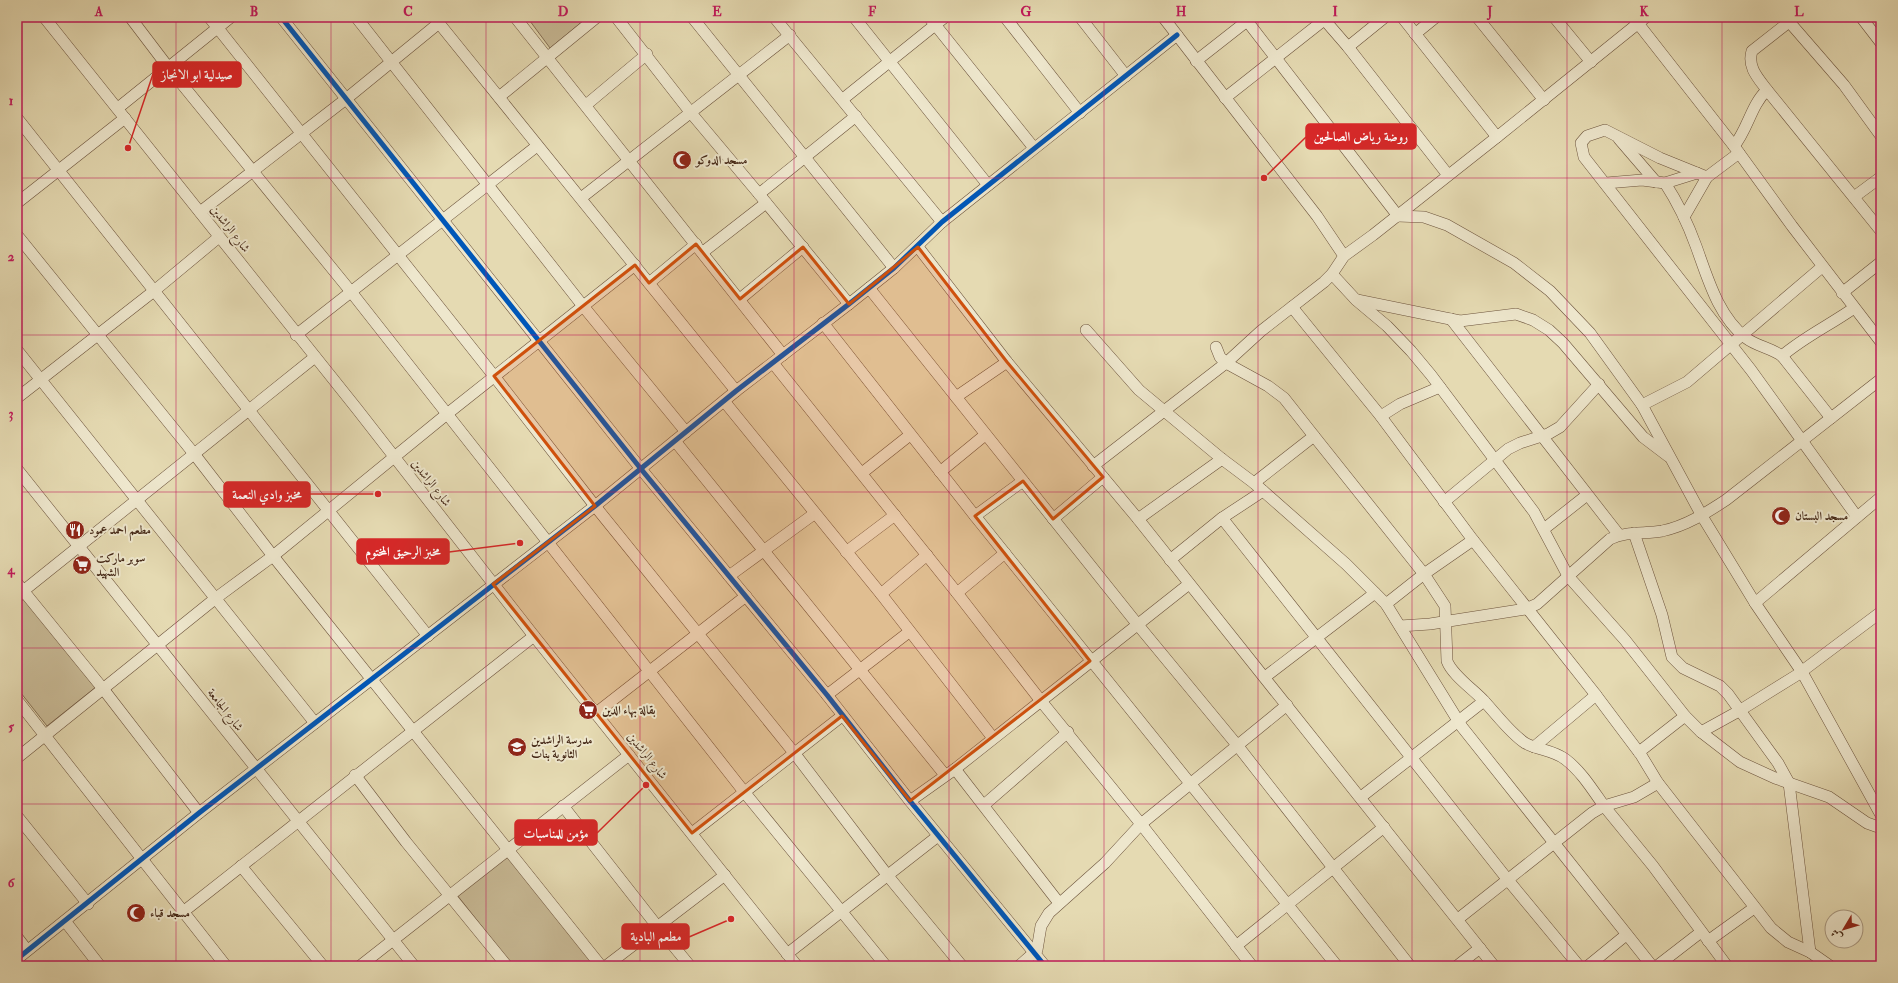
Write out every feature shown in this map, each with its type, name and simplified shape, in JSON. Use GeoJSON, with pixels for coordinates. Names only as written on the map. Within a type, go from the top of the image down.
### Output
{"type":"FeatureCollection","features":[{"type":"Feature","properties":{"kind":"street","name":"شارع الراشدين"},"geometry":{"type":"LineString","coordinates":[[44,17],[394,456],[493,584],[796,966]]}},
{"type":"Feature","properties":{"kind":"street"},"geometry":{"type":"LineString","coordinates":[[130,17],[168,67],[352,293],[745,793],[842,910],[886,966]]}},
{"type":"Feature","properties":{"kind":"street"},"geometry":{"type":"LineString","coordinates":[[209,17],[494,376],[595,506],[795,754],[888,876],[962,966]]}},
{"type":"Feature","properties":{"kind":"street"},"geometry":{"type":"LineString","coordinates":[[118,108],[231,17]]}},
{"type":"Feature","properties":{"kind":"street"},"geometry":{"type":"LineString","coordinates":[[281,17],[641,469],[746,596],[938,836],[1045,966]]}},
{"type":"Feature","properties":{"kind":"street"},"geometry":{"type":"LineString","coordinates":[[356,17],[583,306],[686,432]]}},
{"type":"Feature","properties":{"kind":"street"},"geometry":{"type":"LineString","coordinates":[[515,17],[783,355]]}},
{"type":"Feature","properties":{"kind":"street"},"geometry":{"type":"LineString","coordinates":[[499,97],[547,56],[597,17]]}},
{"type":"Feature","properties":{"kind":"street"},"geometry":{"type":"LineString","coordinates":[[616,17],[691,113],[849,304]]}},
{"type":"Feature","properties":{"kind":"street"},"geometry":{"type":"LineString","coordinates":[[692,17],[894,268]]}},
{"type":"Feature","properties":{"kind":"street"},"geometry":{"type":"LineString","coordinates":[[774,17],[843,99],[942,222]]}},
{"type":"Feature","properties":{"kind":"street"},"geometry":{"type":"LineString","coordinates":[[854,17],[988,185]]}},
{"type":"Feature","properties":{"kind":"street"},"geometry":{"type":"LineString","coordinates":[[843,99],[889,61],[932,21],[945,17]]}},
{"type":"Feature","properties":{"kind":"street"},"geometry":{"type":"LineString","coordinates":[[1005,17],[1080,113]]}},
{"type":"Feature","properties":{"kind":"street"},"geometry":{"type":"LineString","coordinates":[[1080,17],[1126,76]]}},
{"type":"Feature","properties":{"kind":"street"},"geometry":{"type":"LineString","coordinates":[[1163,17],[1317,216],[1344,256]]}},
{"type":"Feature","properties":{"kind":"street"},"geometry":{"type":"LineString","coordinates":[[1348,47],[1385,17]]}},
{"type":"Feature","properties":{"kind":"street"},"geometry":{"type":"LineString","coordinates":[[1402,17],[1497,138]]}},
{"type":"Feature","properties":{"kind":"street"},"geometry":{"type":"LineString","coordinates":[[1415,34],[1436,17]]}},
{"type":"Feature","properties":{"kind":"street"},"geometry":{"type":"LineString","coordinates":[[1477,17],[1544,100]]}},
{"type":"Feature","properties":{"kind":"street"},"geometry":{"type":"LineString","coordinates":[[1554,17],[1591,62]]}},
{"type":"Feature","properties":{"kind":"street"},"geometry":{"type":"LineString","coordinates":[[1861,17],[1881,43]]}},
{"type":"Feature","properties":{"kind":"street"},"geometry":{"type":"LineString","coordinates":[[1225,98],[1276,58],[1323,18],[1348,47],[1448,175]]}},
{"type":"Feature","properties":{"kind":"street"},"geometry":{"type":"LineString","coordinates":[[1196,61],[1246,19],[1398,216]]}},
{"type":"Feature","properties":{"kind":"street"},"geometry":{"type":"LineString","coordinates":[[1093,466],[1226,363],[1261,331],[1332,274],[1344,256],[1398,216],[1448,175],[1497,138],[1591,62],[1639,19],[1822,267],[1881,342]]}},
{"type":"Feature","properties":{"kind":"street"},"geometry":{"type":"LineString","coordinates":[[1881,136],[1844,85],[1786,19],[1752,51],[1750,58],[1754,73],[1881,231]]}},
{"type":"Feature","properties":{"kind":"street"},"geometry":{"type":"LineString","coordinates":[[200,212],[392,62],[437,20],[736,391]]}},
{"type":"Feature","properties":{"kind":"street"},"geometry":{"type":"LineString","coordinates":[[932,21],[1034,148]]}},
{"type":"Feature","properties":{"kind":"street"},"geometry":{"type":"LineString","coordinates":[[581,198],[790,35]]}},
{"type":"Feature","properties":{"kind":"street"},"geometry":{"type":"LineString","coordinates":[[17,959],[143,860],[199,813],[595,506],[736,391],[849,304],[918,247],[942,222],[1177,35]]}},
{"type":"Feature","properties":{"kind":"street"},"geometry":{"type":"LineString","coordinates":[[586,105],[646,54]]}},
{"type":"Feature","properties":{"kind":"street"},"geometry":{"type":"LineString","coordinates":[[1606,183],[1642,180],[1660,183],[1702,175],[1737,150],[1743,133],[1760,97],[1767,90]]}},
{"type":"Feature","properties":{"kind":"street"},"geometry":{"type":"LineString","coordinates":[[759,194],[856,116]]}},
{"type":"Feature","properties":{"kind":"street"},"geometry":{"type":"LineString","coordinates":[[17,118],[428,636]]}},
{"type":"Feature","properties":{"kind":"street"},"geometry":{"type":"LineString","coordinates":[[17,203],[125,118]]}},
{"type":"Feature","properties":{"kind":"street"},"geometry":{"type":"LineString","coordinates":[[1702,175],[1655,156],[1605,130],[1587,136],[1581,143],[1584,157],[1606,183],[1672,270],[1732,345],[1857,517]]}},
{"type":"Feature","properties":{"kind":"street"},"geometry":{"type":"LineString","coordinates":[[1616,136],[1660,183],[1684,217],[1714,296],[1726,317],[1742,335],[1754,343],[1772,349],[1782,356],[1831,418]]}},
{"type":"Feature","properties":{"kind":"street"},"geometry":{"type":"LineString","coordinates":[[296,334],[352,293],[398,255],[538,146]]}},
{"type":"Feature","properties":{"kind":"street"},"geometry":{"type":"LineString","coordinates":[[1684,217],[1702,175]]}},
{"type":"Feature","properties":{"kind":"street"},"geometry":{"type":"LineString","coordinates":[[1854,197],[1881,177]]}},
{"type":"Feature","properties":{"kind":"street"},"geometry":{"type":"LineString","coordinates":[[648,283],[766,203]]}},
{"type":"Feature","properties":{"kind":"street"},"geometry":{"type":"LineString","coordinates":[[1398,216],[1424,217],[1447,225],[1514,263],[1564,305],[1590,333],[1642,405],[1702,516],[1755,603],[1802,672],[1881,815]]}},
{"type":"Feature","properties":{"kind":"street"},"geometry":{"type":"LineString","coordinates":[[17,235],[195,455],[273,556],[601,966]]}},
{"type":"Feature","properties":{"kind":"street"},"geometry":{"type":"LineString","coordinates":[[17,398],[154,291],[219,237]]}},
{"type":"Feature","properties":{"kind":"street"},"geometry":{"type":"LineString","coordinates":[[740,299],[802,247]]}},
{"type":"Feature","properties":{"kind":"street"},"geometry":{"type":"LineString","coordinates":[[918,247],[1007,362],[1138,520],[1265,677],[1494,966]]}},
{"type":"Feature","properties":{"kind":"street"},"geometry":{"type":"LineString","coordinates":[[1842,293],[1881,262]]}},
{"type":"Feature","properties":{"kind":"street"},"geometry":{"type":"LineString","coordinates":[[17,758],[104,690],[216,598],[273,556],[394,456],[635,265]]}},
{"type":"Feature","properties":{"kind":"street"},"geometry":{"type":"LineString","coordinates":[[1642,405],[1683,385],[1732,345],[1822,267]]}},
{"type":"Feature","properties":{"kind":"street"},"geometry":{"type":"LineString","coordinates":[[1332,274],[1356,300],[1387,326],[1411,351],[1440,387],[1522,495],[1544,529],[1556,557],[1568,576],[1625,640],[1685,716],[1701,732],[1740,762],[1788,783],[1829,797],[1867,823],[1881,828]]}},
{"type":"Feature","properties":{"kind":"street"},"geometry":{"type":"LineString","coordinates":[[869,288],[1138,625],[1238,745],[1410,966]]}},
{"type":"Feature","properties":{"kind":"street"},"geometry":{"type":"LineString","coordinates":[[1356,300],[1451,319],[1470,320],[1516,314],[1533,320],[1549,330],[1563,343],[1643,437],[1669,457]]}},
{"type":"Feature","properties":{"kind":"street"},"geometry":{"type":"LineString","coordinates":[[1292,307],[1381,416],[1444,502],[1526,609],[1596,695],[1639,752],[1658,783],[1754,908],[1771,928],[1788,942],[1810,952],[1830,966]]}},
{"type":"Feature","properties":{"kind":"street"},"geometry":{"type":"LineString","coordinates":[[1782,356],[1804,338],[1828,326],[1854,308]]}},
{"type":"Feature","properties":{"kind":"street"},"geometry":{"type":"LineString","coordinates":[[1451,319],[1619,535]]}},
{"type":"Feature","properties":{"kind":"street"},"geometry":{"type":"LineString","coordinates":[[823,323],[910,435],[1337,966]]}},
{"type":"Feature","properties":{"kind":"street"},"geometry":{"type":"LineString","coordinates":[[1086,330],[1139,390],[1222,459],[1254,483],[1375,592],[1386,604],[1459,722],[1652,966]]}},
{"type":"Feature","properties":{"kind":"street"},"geometry":{"type":"LineString","coordinates":[[1216,346],[1220,357],[1226,363],[1276,391],[1290,406],[1424,574],[1444,603],[1445,652],[1448,665],[1522,740],[1534,747],[1553,752],[1564,758],[1588,783],[1604,806],[1653,866],[1704,937],[1727,966]]}},
{"type":"Feature","properties":{"kind":"street"},"geometry":{"type":"LineString","coordinates":[[17,350],[315,723]]}},
{"type":"Feature","properties":{"kind":"street"},"geometry":{"type":"LineString","coordinates":[[199,813],[104,690],[19,590],[79,547],[315,358]]}},
{"type":"Feature","properties":{"kind":"street"},"geometry":{"type":"LineString","coordinates":[[956,397],[1007,362]]}},
{"type":"Feature","properties":{"kind":"street"},"geometry":{"type":"LineString","coordinates":[[773,363],[895,514],[1041,701],[1068,732],[1252,966]]}},
{"type":"Feature","properties":{"kind":"street"},"geometry":{"type":"LineString","coordinates":[[1400,626],[1445,622],[1526,609],[1537,604],[1610,539],[1619,535],[1662,531],[1702,516],[1802,441],[1881,379]]}},
{"type":"Feature","properties":{"kind":"street"},"geometry":{"type":"LineString","coordinates":[[1444,502],[1494,460],[1514,446],[1542,437],[1553,432],[1565,423],[1599,384]]}},
{"type":"Feature","properties":{"kind":"street"},"geometry":{"type":"LineString","coordinates":[[1381,416],[1400,404],[1440,387]]}},
{"type":"Feature","properties":{"kind":"street"},"geometry":{"type":"LineString","coordinates":[[724,401],[814,514],[881,594],[909,632],[993,738]]}},
{"type":"Feature","properties":{"kind":"street"},"geometry":{"type":"LineString","coordinates":[[862,473],[910,435]]}},
{"type":"Feature","properties":{"kind":"street"},"geometry":{"type":"LineString","coordinates":[[940,472],[985,435]]}},
{"type":"Feature","properties":{"kind":"street"},"geometry":{"type":"LineString","coordinates":[[1254,483],[1314,436]]}},
{"type":"Feature","properties":{"kind":"street"},"geometry":{"type":"LineString","coordinates":[[675,441],[945,776]]}},
{"type":"Feature","properties":{"kind":"street"},"geometry":{"type":"LineString","coordinates":[[1138,520],[1222,459]]}},
{"type":"Feature","properties":{"kind":"street","name":"شارع الجامعة"},"geometry":{"type":"LineString","coordinates":[[17,469],[414,966]]}},
{"type":"Feature","properties":{"kind":"street"},"geometry":{"type":"LineString","coordinates":[[1054,519],[1102,477]]}},
{"type":"Feature","properties":{"kind":"street"},"geometry":{"type":"LineString","coordinates":[[975,516],[1023,481]]}},
{"type":"Feature","properties":{"kind":"street"},"geometry":{"type":"LineString","coordinates":[[1170,560],[1222,518],[1263,491]]}},
{"type":"Feature","properties":{"kind":"street"},"geometry":{"type":"LineString","coordinates":[[1544,529],[1587,495]]}},
{"type":"Feature","properties":{"kind":"street"},"geometry":{"type":"LineString","coordinates":[[1755,603],[1881,497]]}},
{"type":"Feature","properties":{"kind":"street"},"geometry":{"type":"LineString","coordinates":[[729,576],[814,514]]}},
{"type":"Feature","properties":{"kind":"street"},"geometry":{"type":"LineString","coordinates":[[846,552],[895,514]]}},
{"type":"Feature","properties":{"kind":"street"},"geometry":{"type":"LineString","coordinates":[[1222,518],[1508,880],[1579,966]]}},
{"type":"Feature","properties":{"kind":"street"},"geometry":{"type":"LineString","coordinates":[[1634,533],[1662,615],[1672,657],[1686,671],[1720,686],[1728,694],[1778,763],[1788,783],[1810,952]]}},
{"type":"Feature","properties":{"kind":"street"},"geometry":{"type":"LineString","coordinates":[[1386,604],[1424,574],[1473,540]]}},
{"type":"Feature","properties":{"kind":"street"},"geometry":{"type":"LineString","coordinates":[[957,593],[1005,553]]}},
{"type":"Feature","properties":{"kind":"street"},"geometry":{"type":"LineString","coordinates":[[881,594],[927,555]]}},
{"type":"Feature","properties":{"kind":"street"},"geometry":{"type":"LineString","coordinates":[[910,801],[955,769],[1090,660],[1138,625],[1189,584]]}},
{"type":"Feature","properties":{"kind":"street"},"geometry":{"type":"LineString","coordinates":[[1265,677],[1318,638],[1375,592]]}},
{"type":"Feature","properties":{"kind":"street"},"geometry":{"type":"LineString","coordinates":[[596,713],[746,596]]}},
{"type":"Feature","properties":{"kind":"street"},"geometry":{"type":"LineString","coordinates":[[1701,732],[1739,711],[1802,672],[1879,616]]}},
{"type":"Feature","properties":{"kind":"street"},"geometry":{"type":"LineString","coordinates":[[827,696],[909,632]]}},
{"type":"Feature","properties":{"kind":"street"},"geometry":{"type":"LineString","coordinates":[[183,912],[534,636]]}},
{"type":"Feature","properties":{"kind":"street"},"geometry":{"type":"LineString","coordinates":[[1534,747],[1596,695]]}},
{"type":"Feature","properties":{"kind":"street"},"geometry":{"type":"LineString","coordinates":[[17,700],[226,966]]}},
{"type":"Feature","properties":{"kind":"street"},"geometry":{"type":"LineString","coordinates":[[1361,797],[1484,701]]}},
{"type":"Feature","properties":{"kind":"street"},"geometry":{"type":"LineString","coordinates":[[1019,966],[1034,953],[1039,944],[1039,935],[1044,920],[1059,903],[1105,863],[1141,824],[1287,705]]}},
{"type":"Feature","properties":{"kind":"street"},"geometry":{"type":"LineString","coordinates":[[692,833],[842,716]]}},
{"type":"Feature","properties":{"kind":"street"},"geometry":{"type":"LineString","coordinates":[[1639,752],[1685,716]]}},
{"type":"Feature","properties":{"kind":"street"},"geometry":{"type":"LineString","coordinates":[[984,805],[1068,732]]}},
{"type":"Feature","properties":{"kind":"street"},"geometry":{"type":"LineString","coordinates":[[360,966],[629,755]]}},
{"type":"Feature","properties":{"kind":"street"},"geometry":{"type":"LineString","coordinates":[[955,769],[1059,903]]}},
{"type":"Feature","properties":{"kind":"street"},"geometry":{"type":"LineString","coordinates":[[356,775],[507,966]]}},
{"type":"Feature","properties":{"kind":"street"},"geometry":{"type":"LineString","coordinates":[[1458,919],[1554,842],[1604,806],[1634,797],[1658,783]]}},
{"type":"Feature","properties":{"kind":"street"},"geometry":{"type":"LineString","coordinates":[[563,806],[690,966]]}},
{"type":"Feature","properties":{"kind":"street"},"geometry":{"type":"LineString","coordinates":[[17,816],[88,904]]}},
{"type":"Feature","properties":{"kind":"street"},"geometry":{"type":"LineString","coordinates":[[1236,946],[1384,827]]}},
{"type":"Feature","properties":{"kind":"street"},"geometry":{"type":"LineString","coordinates":[[787,954],[938,836]]}},
{"type":"Feature","properties":{"kind":"street"},"geometry":{"type":"LineString","coordinates":[[241,866],[323,966]]}},
{"type":"Feature","properties":{"kind":"street"},"geometry":{"type":"LineString","coordinates":[[606,966],[725,875]]}},
{"type":"Feature","properties":{"kind":"street"},"geometry":{"type":"LineString","coordinates":[[1657,966],[1754,908]]}},
{"type":"Feature","properties":{"kind":"street"},"geometry":{"type":"LineString","coordinates":[[65,921],[100,966]]}},
{"type":"Feature","properties":{"kind":"street"},"geometry":{"type":"LineString","coordinates":[[1588,966],[1626,935]]}},
{"type":"Feature","properties":{"kind":"street"},"geometry":{"type":"LineString","coordinates":[[17,937],[27,950]]}},
{"type":"Feature","properties":{"kind":"street"},"geometry":{"type":"LineString","coordinates":[[1457,966],[1480,948]]}},
{"type":"Feature","properties":{"kind":"highlighted area"},"geometry":{"type":"Polygon","coordinates":[[[696,244],[740,299],[803,247],[849,304],[918,247],[1007,362],[1103,477],[1053,519],[1023,481],[975,516],[1090,661],[910,801],[842,716],[692,833],[493,584],[595,506],[494,376],[635,265],[649,283],[696,244]]]}},
{"type":"Feature","properties":{"kind":"shaded area"},"geometry":{"type":"Polygon","coordinates":[[[527,17],[588,17],[550,48],[527,17]]]}},
{"type":"Feature","properties":{"kind":"shaded area"},"geometry":{"type":"Polygon","coordinates":[[[24,599],[96,687],[47,726],[17,688],[17,605],[24,599]]]}},
{"type":"Feature","properties":{"kind":"shaded area"},"geometry":{"type":"Polygon","coordinates":[[[508,856],[595,966],[513,966],[457,895],[508,856]]]}},
{"type":"Feature","properties":{"kind":"cycle path"},"geometry":{"type":"LineString","coordinates":[[281,17],[641,469],[827,695],[910,801],[1045,966]]}},
{"type":"Feature","properties":{"kind":"cycle path"},"geometry":{"type":"LineString","coordinates":[[17,959],[199,813],[595,506],[736,391],[849,304],[894,268],[942,222],[1177,35]]}},
{"type":"Feature","properties":{"kind":"place","name":"صيدلية ابو الانجاز"},"geometry":{"type":"Point","coordinates":[128,148]}},
{"type":"Feature","properties":{"kind":"place","name":"مسجد الدوكو"},"geometry":{"type":"Point","coordinates":[682,160]}},
{"type":"Feature","properties":{"kind":"place","name":"روضة رياض الصالحين"},"geometry":{"type":"Point","coordinates":[1264,178]}},
{"type":"Feature","properties":{"kind":"place","name":"مخبز وادي النعمة"},"geometry":{"type":"Point","coordinates":[378,494]}},
{"type":"Feature","properties":{"kind":"place","name":"مسجد البستان"},"geometry":{"type":"Point","coordinates":[1781,516]}},
{"type":"Feature","properties":{"kind":"place","name":"مطعم احمد عمود"},"geometry":{"type":"Point","coordinates":[75,530]}},
{"type":"Feature","properties":{"kind":"place","name":"مخبز الرحيق المختوم"},"geometry":{"type":"Point","coordinates":[520,543]}},
{"type":"Feature","properties":{"kind":"place","name":"سوبر ماركت الشهيد"},"geometry":{"type":"Point","coordinates":[82,565]}},
{"type":"Feature","properties":{"kind":"place","name":"بقالة بهاء الدين"},"geometry":{"type":"Point","coordinates":[588,710]}},
{"type":"Feature","properties":{"kind":"place","name":"مدرسة الراشدين الثانوية بنات"},"geometry":{"type":"Point","coordinates":[517,747]}},
{"type":"Feature","properties":{"kind":"place","name":"مؤمن للمناسبات"},"geometry":{"type":"Point","coordinates":[646,785]}},
{"type":"Feature","properties":{"kind":"place","name":"مسجد قباء"},"geometry":{"type":"Point","coordinates":[136,913]}},
{"type":"Feature","properties":{"kind":"place","name":"مطعم البادية"},"geometry":{"type":"Point","coordinates":[731,919]}}]}
